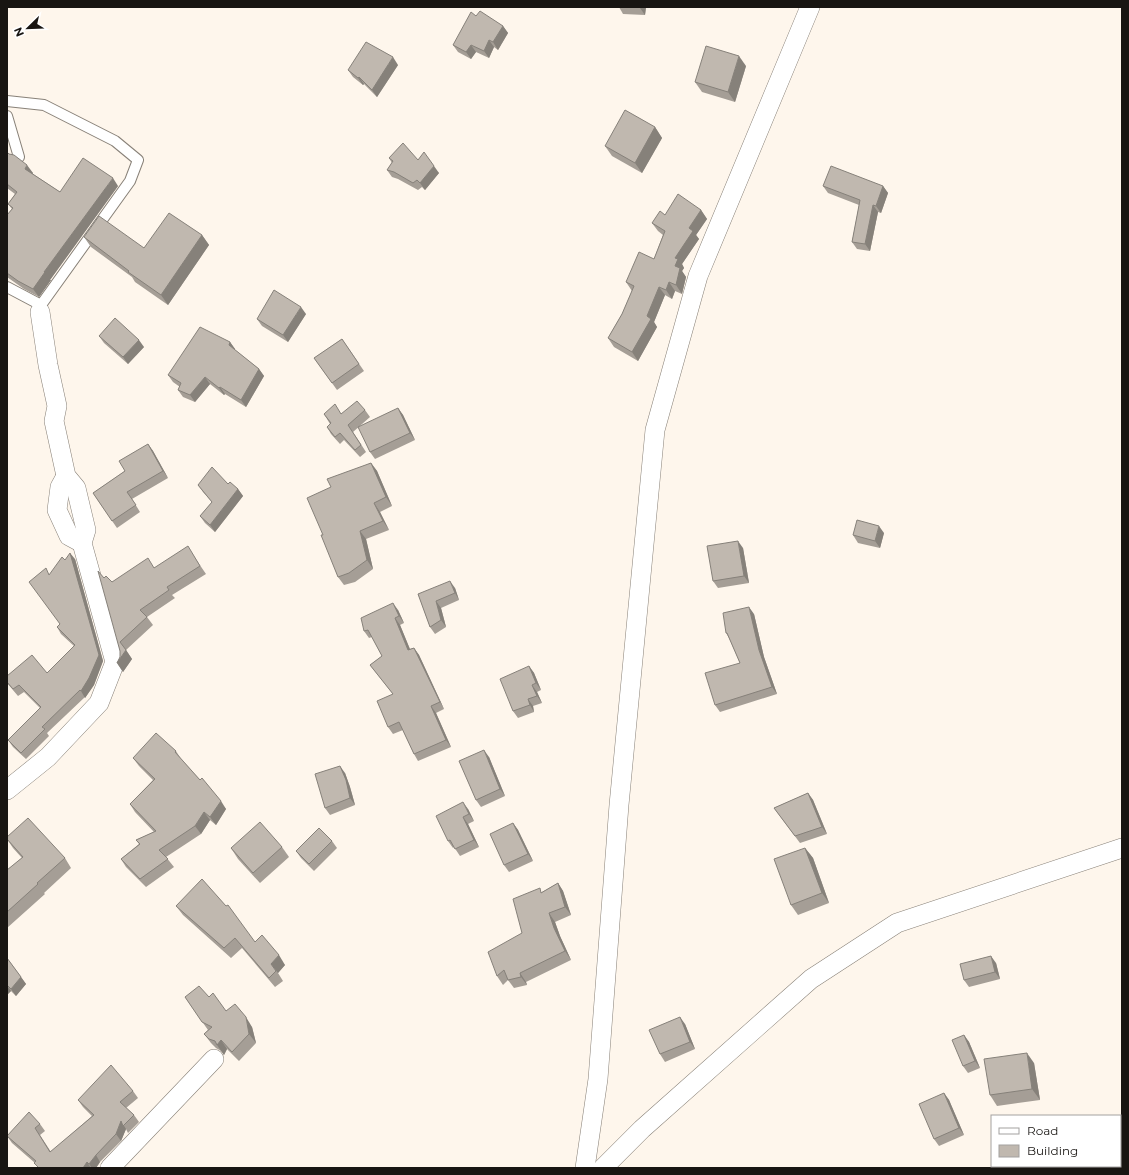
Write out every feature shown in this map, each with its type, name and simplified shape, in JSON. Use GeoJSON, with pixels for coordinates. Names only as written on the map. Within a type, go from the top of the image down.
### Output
{"type":"FeatureCollection","features":[{"type":"Feature","properties":{"kind":"street"},"geometry":{"type":"LineString","coordinates":[[585,1168],[598,1079],[619,805],[655,430],[698,276],[810,7]]}},
{"type":"Feature","properties":{"kind":"street"},"geometry":{"type":"LineString","coordinates":[[7,790],[48,757],[99,703],[115,662],[82,543],[86,530],[76,488],[66,476],[54,422],[57,406],[48,365],[40,308]]}},
{"type":"Feature","properties":{"kind":"street"},"geometry":{"type":"LineString","coordinates":[[603,1168],[642,1129],[810,979],[897,923],[1122,848]]}},
{"type":"Feature","properties":{"kind":"street"},"geometry":{"type":"LineString","coordinates":[[110,1168],[214,1059]]}},
{"type":"Feature","properties":{"kind":"lane"},"geometry":{"type":"LineString","coordinates":[[7,100],[44,105],[115,141],[138,160],[130,182],[40,308],[7,287]]}},
{"type":"Feature","properties":{"kind":"lane"},"geometry":{"type":"LineString","coordinates":[[7,116],[19,156]]}},
{"type":"Feature","properties":{"kind":"building"},"geometry":{"type":"Polygon","coordinates":[[[480,11],[503,26],[493,42],[489,40],[484,51],[471,45],[466,52],[453,45],[471,12],[476,16],[480,11]]]}},
{"type":"Feature","properties":{"kind":"building"},"geometry":{"type":"Polygon","coordinates":[[[366,42],[393,57],[372,90],[359,77],[358,78],[348,70],[366,42]]]}},
{"type":"Feature","properties":{"kind":"building"},"geometry":{"type":"Polygon","coordinates":[[[706,46],[739,56],[728,92],[695,82],[706,46]]]}},
{"type":"Feature","properties":{"kind":"building"},"geometry":{"type":"Polygon","coordinates":[[[625,110],[655,127],[635,163],[605,146],[625,110]]]}},
{"type":"Feature","properties":{"kind":"building"},"geometry":{"type":"Polygon","coordinates":[[[403,143],[418,160],[424,152],[434,166],[420,183],[417,180],[413,183],[394,172],[387,170],[393,161],[389,158],[403,143]]]}},
{"type":"Feature","properties":{"kind":"building"},"geometry":{"type":"Polygon","coordinates":[[[7,152],[14,155],[27,165],[25,169],[60,192],[83,158],[113,178],[33,289],[7,273],[7,215],[13,208],[8,204],[17,192],[7,184],[7,152]]]}},
{"type":"Feature","properties":{"kind":"building"},"geometry":{"type":"Polygon","coordinates":[[[831,166],[883,186],[876,206],[873,205],[865,244],[852,242],[860,200],[823,186],[831,166]]]}},
{"type":"Feature","properties":{"kind":"building"},"geometry":{"type":"Polygon","coordinates":[[[678,194],[701,210],[689,228],[693,231],[675,258],[678,259],[675,266],[680,268],[676,285],[669,282],[666,290],[659,287],[647,316],[651,319],[632,352],[608,338],[622,314],[634,286],[626,282],[639,252],[654,259],[665,231],[652,223],[660,211],[665,215],[678,194]]]}},
{"type":"Feature","properties":{"kind":"building"},"geometry":{"type":"Polygon","coordinates":[[[169,213],[202,235],[161,295],[128,272],[129,271],[84,237],[99,216],[144,248],[169,213]]]}},
{"type":"Feature","properties":{"kind":"building"},"geometry":{"type":"Polygon","coordinates":[[[274,290],[301,307],[283,335],[257,319],[274,290]]]}},
{"type":"Feature","properties":{"kind":"building"},"geometry":{"type":"Polygon","coordinates":[[[115,318],[139,340],[123,357],[99,336],[115,318]]]}},
{"type":"Feature","properties":{"kind":"building"},"geometry":{"type":"Polygon","coordinates":[[[200,327],[230,342],[229,345],[259,369],[241,400],[220,387],[219,388],[205,377],[190,395],[178,390],[181,383],[168,375],[200,327]]]}},
{"type":"Feature","properties":{"kind":"building"},"geometry":{"type":"Polygon","coordinates":[[[342,339],[359,364],[332,383],[314,358],[342,339]]]}},
{"type":"Feature","properties":{"kind":"building"},"geometry":{"type":"Polygon","coordinates":[[[357,401],[365,410],[348,425],[361,445],[355,450],[340,433],[335,437],[327,427],[331,423],[324,414],[335,404],[341,414],[357,401]]]}},
{"type":"Feature","properties":{"kind":"building"},"geometry":{"type":"Polygon","coordinates":[[[398,408],[410,433],[370,452],[358,427],[398,408]]]}},
{"type":"Feature","properties":{"kind":"building"},"geometry":{"type":"Polygon","coordinates":[[[148,444],[163,471],[127,492],[136,505],[112,521],[93,493],[125,471],[119,461],[148,444]]]}},
{"type":"Feature","properties":{"kind":"building"},"geometry":{"type":"Polygon","coordinates":[[[371,463],[386,497],[374,503],[383,521],[360,531],[367,560],[349,573],[338,577],[321,535],[323,535],[307,498],[331,487],[327,479],[371,463]]]}},
{"type":"Feature","properties":{"kind":"building"},"geometry":{"type":"Polygon","coordinates":[[[212,467],[228,484],[230,482],[238,489],[210,525],[200,516],[212,502],[198,485],[212,467]]]}},
{"type":"Feature","properties":{"kind":"building"},"geometry":{"type":"Polygon","coordinates":[[[857,520],[879,526],[875,541],[853,535],[857,520]]]}},
{"type":"Feature","properties":{"kind":"building"},"geometry":{"type":"Polygon","coordinates":[[[738,541],[744,576],[713,581],[707,546],[738,541]]]}},
{"type":"Feature","properties":{"kind":"building"},"geometry":{"type":"Polygon","coordinates":[[[188,546],[200,566],[167,587],[169,590],[140,610],[147,617],[120,642],[126,650],[117,663],[120,657],[120,651],[98,571],[104,578],[106,576],[112,582],[148,558],[154,568],[188,546]]]}},
{"type":"Feature","properties":{"kind":"building"},"geometry":{"type":"Polygon","coordinates":[[[70,553],[99,655],[89,678],[81,691],[80,690],[42,727],[45,729],[21,753],[8,740],[41,707],[19,685],[13,689],[7,682],[7,676],[32,655],[47,673],[75,645],[57,627],[60,624],[29,582],[46,568],[49,575],[62,557],[65,560],[70,553]]]}},
{"type":"Feature","properties":{"kind":"building"},"geometry":{"type":"Polygon","coordinates":[[[450,581],[455,593],[436,601],[441,620],[430,627],[418,594],[450,581]]]}},
{"type":"Feature","properties":{"kind":"building"},"geometry":{"type":"Polygon","coordinates":[[[393,603],[399,616],[395,618],[408,650],[414,648],[440,702],[431,706],[446,740],[414,754],[399,722],[388,727],[377,701],[393,694],[370,665],[382,656],[368,630],[364,631],[361,618],[393,603]]]}},
{"type":"Feature","properties":{"kind":"building"},"geometry":{"type":"Polygon","coordinates":[[[749,607],[759,650],[772,687],[715,705],[705,673],[740,663],[726,633],[723,613],[749,607]]]}},
{"type":"Feature","properties":{"kind":"building"},"geometry":{"type":"Polygon","coordinates":[[[529,666],[536,683],[532,685],[537,696],[528,699],[530,705],[513,711],[500,679],[529,666]]]}},
{"type":"Feature","properties":{"kind":"building"},"geometry":{"type":"Polygon","coordinates":[[[156,733],[176,751],[175,752],[200,780],[202,778],[221,801],[210,817],[204,812],[195,826],[159,850],[168,859],[140,879],[121,859],[140,844],[136,840],[156,831],[130,804],[155,779],[133,758],[156,733]]]}},
{"type":"Feature","properties":{"kind":"building"},"geometry":{"type":"Polygon","coordinates":[[[484,750],[500,789],[476,800],[459,761],[484,750]]]}},
{"type":"Feature","properties":{"kind":"building"},"geometry":{"type":"Polygon","coordinates":[[[340,766],[346,780],[350,798],[325,808],[315,774],[340,766]]]}},
{"type":"Feature","properties":{"kind":"building"},"geometry":{"type":"Polygon","coordinates":[[[808,793],[822,827],[795,836],[774,808],[808,793]]]}},
{"type":"Feature","properties":{"kind":"building"},"geometry":{"type":"Polygon","coordinates":[[[463,802],[469,814],[463,817],[474,840],[455,849],[450,840],[448,841],[436,816],[463,802]]]}},
{"type":"Feature","properties":{"kind":"building"},"geometry":{"type":"Polygon","coordinates":[[[28,818],[65,858],[7,912],[7,870],[23,857],[7,839],[7,837],[28,818]]]}},
{"type":"Feature","properties":{"kind":"building"},"geometry":{"type":"Polygon","coordinates":[[[260,822],[282,847],[253,873],[231,848],[260,822]]]}},
{"type":"Feature","properties":{"kind":"building"},"geometry":{"type":"Polygon","coordinates":[[[513,823],[528,854],[504,865],[490,834],[513,823]]]}},
{"type":"Feature","properties":{"kind":"building"},"geometry":{"type":"Polygon","coordinates":[[[319,828],[332,841],[309,864],[296,851],[319,828]]]}},
{"type":"Feature","properties":{"kind":"building"},"geometry":{"type":"Polygon","coordinates":[[[805,848],[822,893],[791,905],[774,859],[805,848]]]}},
{"type":"Feature","properties":{"kind":"building"},"geometry":{"type":"Polygon","coordinates":[[[202,879],[226,906],[228,905],[255,942],[262,935],[279,955],[271,964],[276,971],[269,978],[235,938],[224,948],[176,906],[202,879]]]}},
{"type":"Feature","properties":{"kind":"building"},"geometry":{"type":"Polygon","coordinates":[[[558,883],[565,907],[549,913],[554,928],[565,951],[520,973],[521,977],[508,980],[504,970],[497,976],[488,952],[522,933],[513,899],[540,888],[541,893],[558,883]]]}},
{"type":"Feature","properties":{"kind":"building"},"geometry":{"type":"Polygon","coordinates":[[[991,956],[995,972],[964,980],[960,964],[991,956]]]}},
{"type":"Feature","properties":{"kind":"building"},"geometry":{"type":"Polygon","coordinates":[[[7,958],[21,977],[11,989],[7,985],[7,958]]]}},
{"type":"Feature","properties":{"kind":"building"},"geometry":{"type":"Polygon","coordinates":[[[199,986],[209,997],[213,993],[226,1011],[235,1004],[246,1017],[249,1034],[232,1052],[221,1040],[217,1045],[215,1041],[209,1039],[204,1034],[212,1027],[202,1022],[185,997],[199,986]]]}},
{"type":"Feature","properties":{"kind":"building"},"geometry":{"type":"Polygon","coordinates":[[[680,1017],[690,1042],[660,1054],[649,1030],[680,1017]]]}},
{"type":"Feature","properties":{"kind":"building"},"geometry":{"type":"Polygon","coordinates":[[[964,1035],[975,1061],[963,1066],[952,1040],[964,1035]]]}},
{"type":"Feature","properties":{"kind":"building"},"geometry":{"type":"Polygon","coordinates":[[[1027,1053],[1032,1089],[990,1095],[984,1059],[1027,1053]]]}},
{"type":"Feature","properties":{"kind":"building"},"geometry":{"type":"Polygon","coordinates":[[[111,1065],[133,1091],[120,1102],[134,1115],[123,1126],[121,1121],[116,1134],[89,1164],[87,1162],[83,1168],[39,1168],[34,1163],[36,1161],[7,1136],[29,1112],[40,1124],[35,1128],[50,1152],[94,1115],[78,1100],[111,1065]]]}},
{"type":"Feature","properties":{"kind":"building"},"geometry":{"type":"Polygon","coordinates":[[[944,1093],[959,1128],[934,1139],[919,1104],[944,1093]]]}}]}
